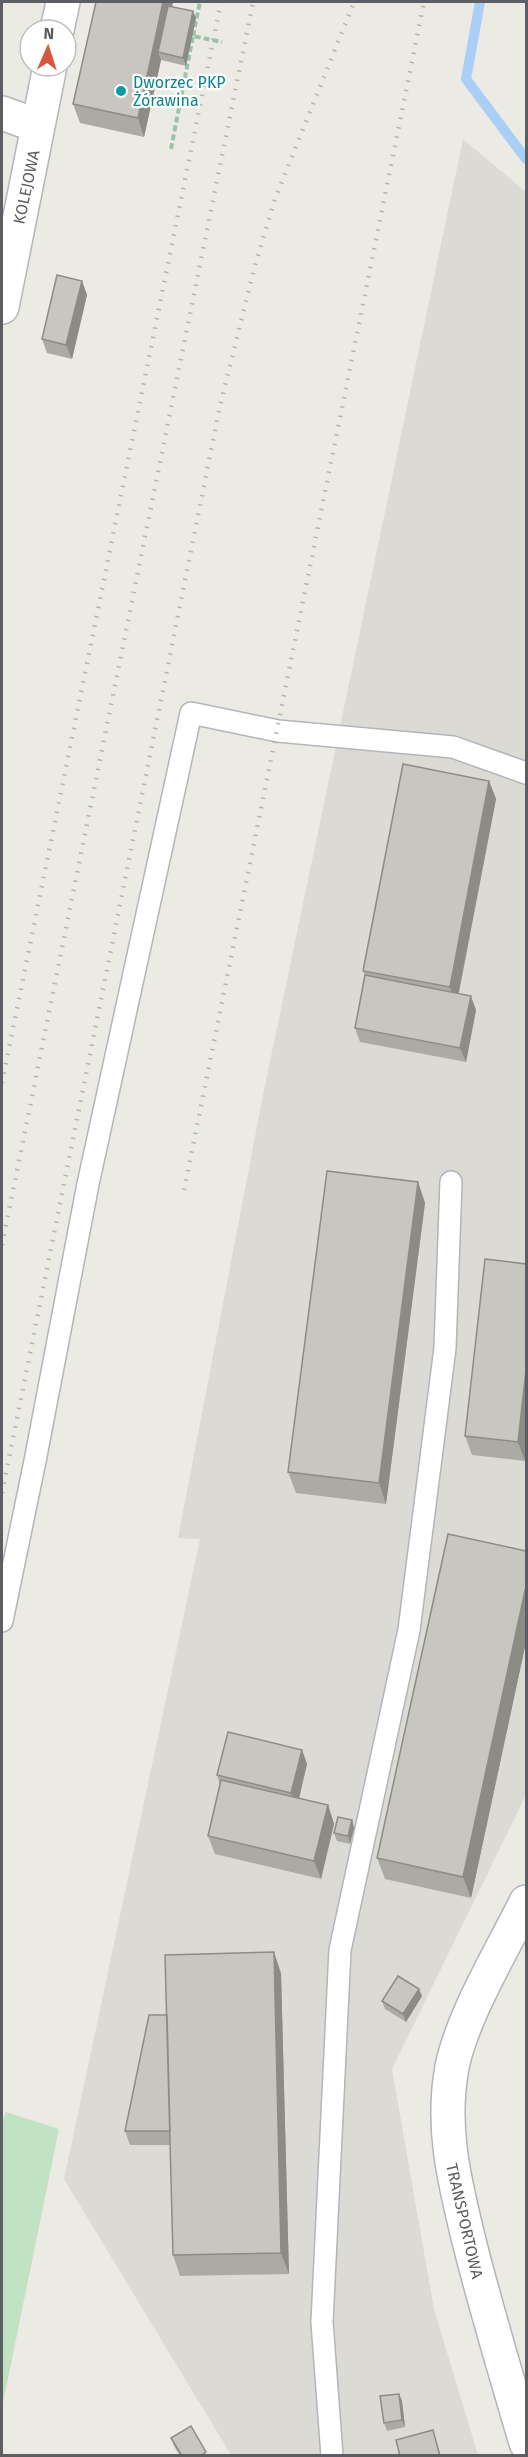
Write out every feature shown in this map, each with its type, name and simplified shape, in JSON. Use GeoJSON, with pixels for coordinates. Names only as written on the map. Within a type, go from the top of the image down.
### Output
{"type":"FeatureCollection","features":[{"type":"Feature","properties":{"kind":"street"},"geometry":{"type":"LineString","coordinates":[[60,18],[63,2]]}},
{"type":"Feature","properties":{"kind":"street","name":"KOLEJOWA"},"geometry":{"type":"LineString","coordinates":[[2,307],[48,78]]}},
{"type":"Feature","properties":{"kind":"street"},"geometry":{"type":"LineString","coordinates":[[2,113],[38,126]]}},
{"type":"Feature","properties":{"kind":"street","name":"TRANSPORTOWA"},"geometry":{"type":"LineString","coordinates":[[526,1902],[462,2030],[452,2066],[448,2097],[450,2160],[478,2280],[526,2443]]}},
{"type":"Feature","properties":{"kind":"lane"},"geometry":{"type":"LineString","coordinates":[[2,1622],[36,1461],[88,1184],[191,713],[278,731],[453,747],[526,773]]}},
{"type":"Feature","properties":{"kind":"lane"},"geometry":{"type":"LineString","coordinates":[[332,2456],[322,2322],[340,1950],[409,1630],[446,1348],[452,1182]]}},
{"type":"Feature","properties":{"kind":"path"},"geometry":{"type":"LineString","coordinates":[[171,149],[200,2]]}},
{"type":"Feature","properties":{"kind":"path"},"geometry":{"type":"LineString","coordinates":[[193,36],[222,42]]}},
{"type":"Feature","properties":{"kind":"shaded area"},"geometry":{"type":"Polygon","coordinates":[[[463,139],[526,192],[526,1795],[392,2069],[434,2309],[478,2455],[231,2455],[64,2179],[200,1539],[178,1538],[264,1090],[463,139]]]}},
{"type":"Feature","properties":{"kind":"green space"},"geometry":{"type":"Polygon","coordinates":[[[6,2112],[59,2129],[2,2408],[2,2122],[6,2112]]]}},
{"type":"Feature","properties":{"kind":"building","name":"Dworzec PKP Żórawina"},"geometry":{"type":"Polygon","coordinates":[[[96,2],[163,2],[138,118],[73,104],[96,2]]]}},
{"type":"Feature","properties":{"kind":"building"},"geometry":{"type":"Polygon","coordinates":[[[168,6],[193,11],[183,58],[158,52],[168,6]]]}},
{"type":"Feature","properties":{"kind":"building"},"geometry":{"type":"Polygon","coordinates":[[[57,275],[82,281],[66,345],[42,339],[57,275]]]}},
{"type":"Feature","properties":{"kind":"building"},"geometry":{"type":"Polygon","coordinates":[[[403,764],[489,781],[450,987],[363,971],[403,764]]]}},
{"type":"Feature","properties":{"kind":"building"},"geometry":{"type":"Polygon","coordinates":[[[365,975],[471,996],[460,1048],[355,1028],[365,975]]]}},
{"type":"Feature","properties":{"kind":"building"},"geometry":{"type":"Polygon","coordinates":[[[327,1171],[418,1182],[379,1483],[288,1472],[327,1171]]]}},
{"type":"Feature","properties":{"kind":"building"},"geometry":{"type":"Polygon","coordinates":[[[485,1259],[526,1264],[526,1370],[518,1442],[465,1436],[485,1259]]]}},
{"type":"Feature","properties":{"kind":"building"},"geometry":{"type":"Polygon","coordinates":[[[448,1534],[526,1551],[526,1586],[463,1877],[377,1858],[448,1534]]]}},
{"type":"Feature","properties":{"kind":"building"},"geometry":{"type":"Polygon","coordinates":[[[228,1732],[302,1750],[291,1793],[217,1775],[228,1732]]]}},
{"type":"Feature","properties":{"kind":"building"},"geometry":{"type":"Polygon","coordinates":[[[221,1780],[328,1805],[314,1861],[208,1836],[221,1780]]]}},
{"type":"Feature","properties":{"kind":"building"},"geometry":{"type":"Polygon","coordinates":[[[338,1817],[352,1820],[348,1836],[334,1833],[338,1817]]]}},
{"type":"Feature","properties":{"kind":"building"},"geometry":{"type":"Polygon","coordinates":[[[274,1952],[281,2253],[173,2255],[165,1955],[274,1952]]]}},
{"type":"Feature","properties":{"kind":"building"},"geometry":{"type":"Polygon","coordinates":[[[398,1976],[419,1989],[403,2014],[382,2001],[398,1976]]]}},
{"type":"Feature","properties":{"kind":"building"},"geometry":{"type":"Polygon","coordinates":[[[149,2015],[167,2015],[170,2131],[125,2131],[149,2015]]]}},
{"type":"Feature","properties":{"kind":"building"},"geometry":{"type":"Polygon","coordinates":[[[399,2394],[402,2420],[384,2423],[380,2396],[399,2394]]]}},
{"type":"Feature","properties":{"kind":"building"},"geometry":{"type":"Polygon","coordinates":[[[191,2426],[206,2452],[200,2456],[182,2456],[171,2438],[191,2426]]]}},
{"type":"Feature","properties":{"kind":"building"},"geometry":{"type":"Polygon","coordinates":[[[433,2430],[440,2456],[400,2456],[396,2440],[433,2430]]]}},
{"type":"Feature","properties":{"kind":"waterway"},"geometry":{"type":"LineString","coordinates":[[480,2],[466,79],[526,159]]}},
{"type":"Feature","properties":{"kind":"railway"},"geometry":{"type":"LineString","coordinates":[[2,1083],[221,2]]}},
{"type":"Feature","properties":{"kind":"railway"},"geometry":{"type":"LineString","coordinates":[[2,1245],[253,2]]}},
{"type":"Feature","properties":{"kind":"railway"},"geometry":{"type":"LineString","coordinates":[[2,1493],[220,406],[254,269],[275,199],[354,2]]}},
{"type":"Feature","properties":{"kind":"railway"},"geometry":{"type":"LineString","coordinates":[[184,1190],[424,2]]}},
{"type":"Feature","properties":{"kind":"place","name":"Dworzec PKP Żórawina"},"geometry":{"type":"Point","coordinates":[121,91]}}]}
